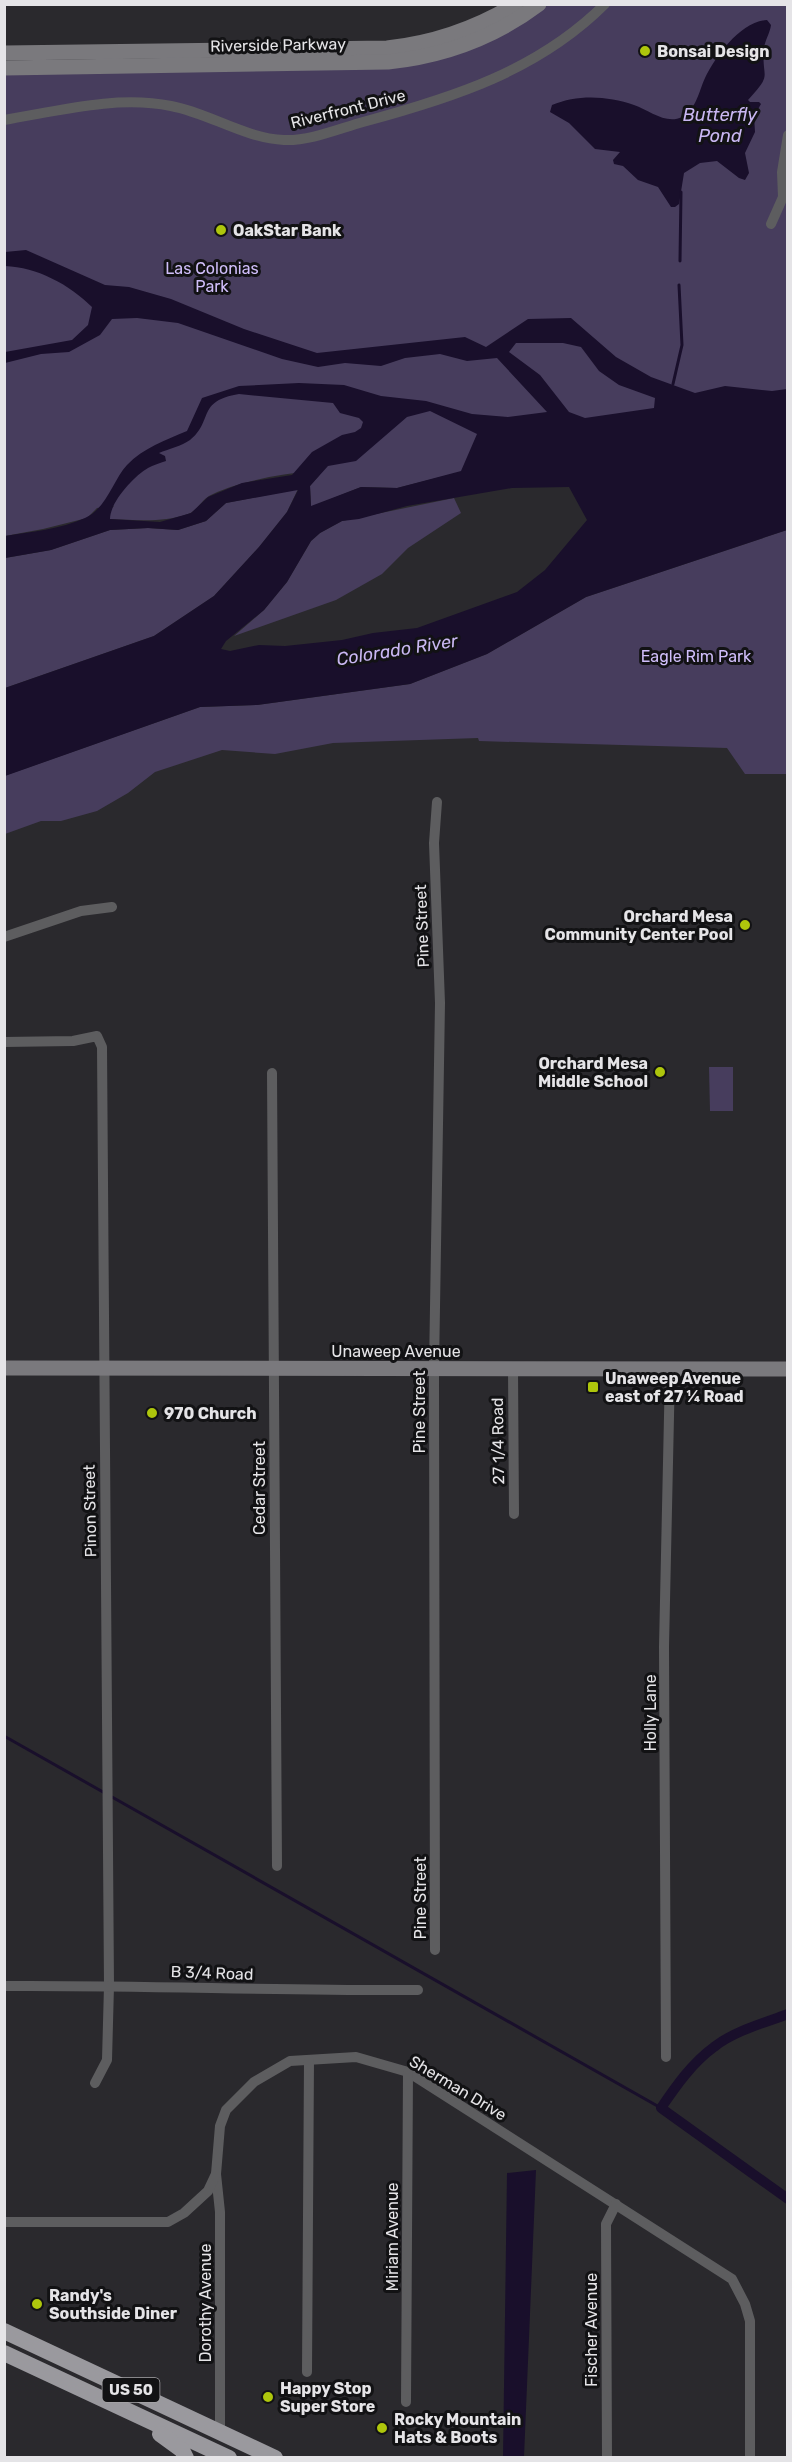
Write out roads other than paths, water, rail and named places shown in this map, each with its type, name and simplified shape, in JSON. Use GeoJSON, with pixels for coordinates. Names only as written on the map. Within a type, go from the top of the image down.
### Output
{"type":"FeatureCollection","features":[{"type":"Feature","properties":{"kind":"highway","name":"US 50"},"geometry":{"type":"LineString","coordinates":[[4,2331],[275,2457]]}},
{"type":"Feature","properties":{"kind":"highway","name":"US 50"},"geometry":{"type":"LineString","coordinates":[[4,2353],[220,2456]]}},
{"type":"Feature","properties":{"kind":"highway"},"geometry":{"type":"LineString","coordinates":[[82,2389],[168,2439],[182,2450],[186,2457]]}},
{"type":"Feature","properties":{"kind":"highway"},"geometry":{"type":"LineString","coordinates":[[152,2422],[195,2433],[220,2431]]}},
{"type":"Feature","properties":{"kind":"highway"},"geometry":{"type":"LineString","coordinates":[[220,2456],[233,2450],[264,2457]]}},
{"type":"Feature","properties":{"kind":"main road","name":"Riverside Parkway"},"geometry":{"type":"LineString","coordinates":[[4,53],[387,48],[444,38],[490,19],[516,4]]}},
{"type":"Feature","properties":{"kind":"main road","name":"Riverside Parkway"},"geometry":{"type":"LineString","coordinates":[[4,68],[410,60],[468,44],[504,28],[539,4]]}},
{"type":"Feature","properties":{"kind":"main road","name":"Unaweep Avenue"},"geometry":{"type":"LineString","coordinates":[[4,1368],[788,1369]]}},
{"type":"Feature","properties":{"kind":"street","name":"Riverfront Drive"},"geometry":{"type":"LineString","coordinates":[[4,120],[88,106],[135,102],[171,105],[208,116],[250,133],[284,140],[304,138],[421,106],[466,91],[519,69],[561,43],[605,4]]}},
{"type":"Feature","properties":{"kind":"street"},"geometry":{"type":"LineString","coordinates":[[771,224],[783,197],[782,172],[788,135]]}},
{"type":"Feature","properties":{"kind":"street","name":"Pine Street"},"geometry":{"type":"LineString","coordinates":[[435,1950],[434,1368],[440,1003],[434,843],[437,802]]}},
{"type":"Feature","properties":{"kind":"street"},"geometry":{"type":"LineString","coordinates":[[4,937],[81,911],[112,908]]}},
{"type":"Feature","properties":{"kind":"street","name":"Pinon Street"},"geometry":{"type":"LineString","coordinates":[[4,1042],[73,1041],[97,1036],[102,1047],[109,1986],[107,2060],[95,2083]]}},
{"type":"Feature","properties":{"kind":"street","name":"Cedar Street"},"geometry":{"type":"LineString","coordinates":[[272,1073],[277,1866]]}},
{"type":"Feature","properties":{"kind":"street","name":"27 1/4 Road"},"geometry":{"type":"LineString","coordinates":[[513,1369],[514,1514]]}},
{"type":"Feature","properties":{"kind":"street","name":"Holly Lane"},"geometry":{"type":"LineString","coordinates":[[666,2057],[664,1647],[670,1370]]}},
{"type":"Feature","properties":{"kind":"street","name":"B 3/4 Road"},"geometry":{"type":"LineString","coordinates":[[4,1986],[320,1991],[418,1990]]}},
{"type":"Feature","properties":{"kind":"street","name":"Sherman Drive"},"geometry":{"type":"LineString","coordinates":[[4,2222],[168,2222],[184,2213],[208,2191],[216,2175],[220,2126],[226,2110],[254,2082],[290,2061],[356,2057],[408,2072],[732,2279],[746,2304],[750,2321],[750,2457]]}},
{"type":"Feature","properties":{"kind":"street"},"geometry":{"type":"LineString","coordinates":[[307,2372],[309,2060]]}},
{"type":"Feature","properties":{"kind":"street","name":"Miriam Avenue"},"geometry":{"type":"LineString","coordinates":[[406,2402],[408,2072]]}},
{"type":"Feature","properties":{"kind":"street","name":"Dorothy Avenue"},"geometry":{"type":"LineString","coordinates":[[216,2175],[220,2212],[220,2431]]}},
{"type":"Feature","properties":{"kind":"street","name":"Fischer Avenue"},"geometry":{"type":"LineString","coordinates":[[607,2457],[606,2224],[616,2204]]}},
{"type":"Feature","properties":{"kind":"water","name":"Butterfly Pond"},"geometry":{"type":"Polygon","coordinates":[[[767,20],[771,25],[764,48],[765,76],[761,85],[748,100],[761,104],[754,116],[755,132],[745,153],[749,173],[745,180],[717,161],[700,163],[684,173],[679,204],[671,207],[658,187],[638,180],[623,166],[614,164],[613,160],[620,152],[595,149],[569,123],[550,112],[552,105],[562,101],[603,98],[640,107],[664,118],[682,117],[691,110],[705,78],[722,51],[738,33],[757,22],[767,20]]]}},
{"type":"Feature","properties":{"kind":"water","name":"Colorado River"},"geometry":{"type":"Polygon","coordinates":[[[26,250],[105,285],[129,287],[171,299],[244,329],[317,353],[465,337],[486,347],[528,319],[571,318],[616,357],[651,377],[695,393],[725,386],[772,391],[787,389],[787,530],[586,597],[487,654],[410,684],[257,705],[200,707],[5,776],[5,688],[154,636],[214,596],[259,547],[287,512],[298,490],[226,503],[206,521],[178,530],[148,528],[110,530],[51,550],[5,558],[5,536],[66,525],[93,513],[99,508],[122,471],[133,459],[155,445],[187,431],[202,398],[239,386],[299,383],[344,385],[381,396],[426,401],[472,414],[508,417],[547,412],[497,358],[467,361],[440,354],[405,358],[381,366],[345,363],[318,367],[282,359],[178,323],[137,318],[112,319],[100,335],[69,352],[41,354],[5,363],[5,352],[72,340],[88,325],[92,307],[74,291],[52,279],[29,270],[5,266],[5,252],[26,250]],[[516,343],[509,352],[540,375],[569,412],[585,418],[654,408],[655,398],[619,385],[599,371],[581,347],[563,343],[516,343]],[[239,394],[226,397],[211,407],[202,426],[190,440],[159,453],[165,456],[166,461],[148,468],[130,483],[114,505],[110,519],[160,522],[191,513],[208,497],[242,483],[292,475],[312,452],[342,435],[355,432],[361,428],[363,422],[359,418],[340,413],[333,403],[239,394]],[[430,411],[407,417],[356,461],[328,466],[310,486],[311,506],[361,487],[397,488],[461,471],[477,434],[430,411]],[[569,487],[512,488],[407,506],[359,519],[342,521],[320,533],[311,541],[287,582],[264,610],[226,641],[221,649],[230,651],[259,645],[285,646],[342,640],[373,633],[417,628],[517,592],[545,570],[587,520],[569,487]]]}},
{"type":"Feature","properties":{"kind":"water"},"geometry":{"type":"Polygon","coordinates":[[[536,2170],[524,2457],[503,2457],[507,2173],[536,2170]]]}},
{"type":"Feature","properties":{"kind":"waterway"},"geometry":{"type":"LineString","coordinates":[[680,261],[681,192]]}},
{"type":"Feature","properties":{"kind":"waterway"},"geometry":{"type":"LineString","coordinates":[[673,384],[682,345],[679,285]]}},
{"type":"Feature","properties":{"kind":"waterway"},"geometry":{"type":"LineString","coordinates":[[4,1736],[103,1792]]}},
{"type":"Feature","properties":{"kind":"waterway"},"geometry":{"type":"LineString","coordinates":[[112,1797],[661,2108]]}},
{"type":"Feature","properties":{"kind":"waterway"},"geometry":{"type":"LineString","coordinates":[[788,2014],[722,2041],[692,2068],[661,2108],[788,2199]]}},
{"type":"Feature","properties":{"kind":"place","name":"Bonsai Design"},"geometry":{"type":"Point","coordinates":[645,51]}},
{"type":"Feature","properties":{"kind":"place","name":"OakStar Bank"},"geometry":{"type":"Point","coordinates":[221,230]}},
{"type":"Feature","properties":{"kind":"place","name":"Orchard Mesa Community Center Pool"},"geometry":{"type":"Point","coordinates":[745,925]}},
{"type":"Feature","properties":{"kind":"place","name":"Orchard Mesa Middle School"},"geometry":{"type":"Point","coordinates":[660,1072]}},
{"type":"Feature","properties":{"kind":"place","name":"Unaweep Avenue east of 27 ¼ Road"},"geometry":{"type":"Point","coordinates":[593,1387]}},
{"type":"Feature","properties":{"kind":"place","name":"970 Church"},"geometry":{"type":"Point","coordinates":[152,1413]}},
{"type":"Feature","properties":{"kind":"place","name":"Randy's Southside Diner"},"geometry":{"type":"Point","coordinates":[37,2304]}},
{"type":"Feature","properties":{"kind":"place","name":"Happy Stop Super Store"},"geometry":{"type":"Point","coordinates":[268,2397]}},
{"type":"Feature","properties":{"kind":"place","name":"Rocky Mountain Hats & Boots"},"geometry":{"type":"Point","coordinates":[382,2428]}},
{"type":"Feature","properties":{"kind":"park label","name":"Las Colonias Park"},"geometry":{"type":"Point","coordinates":[212,277]}},
{"type":"Feature","properties":{"kind":"park label","name":"Eagle Rim Park"},"geometry":{"type":"Point","coordinates":[696,656]}}]}
